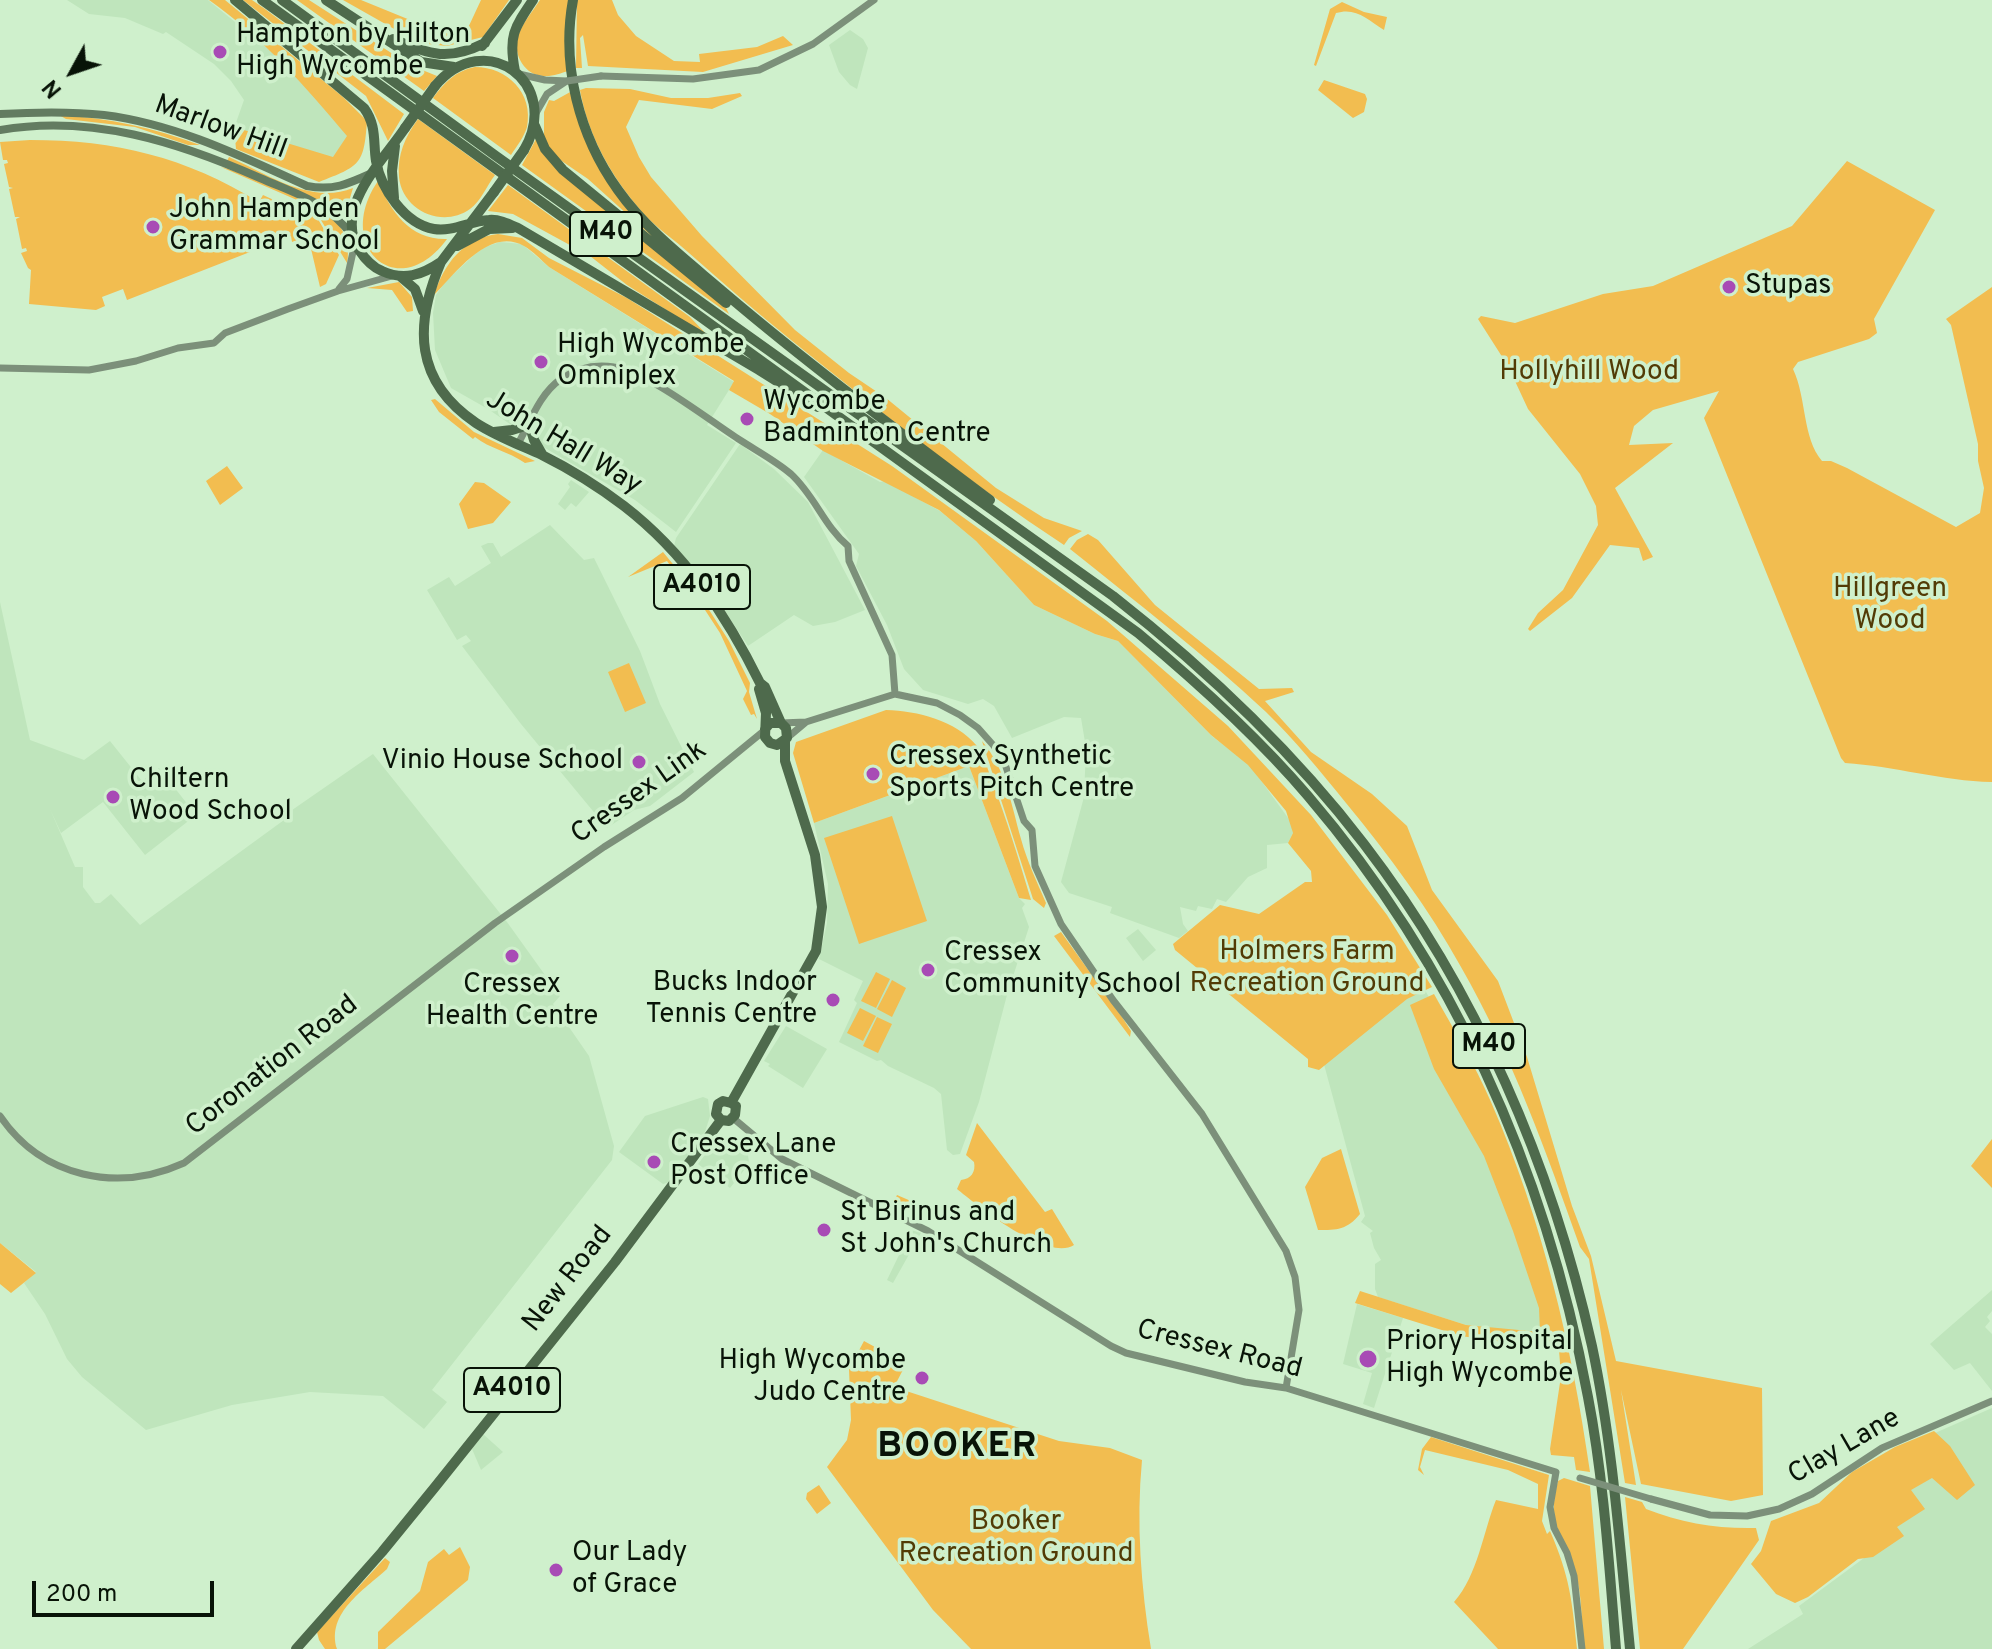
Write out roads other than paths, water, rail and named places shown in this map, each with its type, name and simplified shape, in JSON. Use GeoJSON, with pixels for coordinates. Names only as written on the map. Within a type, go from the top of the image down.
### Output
{"type":"FeatureCollection","features":[{"type":"Feature","properties":{"kind":"highway"},"geometry":{"type":"LineString","coordinates":[[235,0],[364,108],[373,125],[375,169],[394,200],[413,220],[442,230],[471,223],[524,150],[535,126],[536,113],[530,91],[517,72],[511,53],[513,32],[533,0]]}},
{"type":"Feature","properties":{"kind":"highway","name":"M40"},"geometry":{"type":"LineString","coordinates":[[262,0],[1126,623],[1216,700],[1316,806],[1388,899],[1425,956],[1488,1075],[1537,1197],[1553,1249],[1588,1398],[1616,1649]]}},
{"type":"Feature","properties":{"kind":"highway","name":"M40"},"geometry":{"type":"LineString","coordinates":[[282,0],[1087,578]]}},
{"type":"Feature","properties":{"kind":"highway"},"geometry":{"type":"LineString","coordinates":[[326,0],[421,62],[459,65],[484,60],[517,72]]}},
{"type":"Feature","properties":{"kind":"highway"},"geometry":{"type":"LineString","coordinates":[[441,262],[418,274],[398,276],[373,266],[354,240],[355,208],[375,169],[435,86],[485,43],[517,0]]}},
{"type":"Feature","properties":{"kind":"highway","name":"M40"},"geometry":{"type":"LineString","coordinates":[[573,0],[570,15],[571,65],[585,130],[600,161],[638,215],[763,326],[1168,639],[1220,686],[1273,738],[1364,843],[1415,918],[1496,1058],[1547,1187],[1592,1347],[1606,1431],[1630,1649]]}},
{"type":"Feature","properties":{"kind":"highway"},"geometry":{"type":"LineString","coordinates":[[377,32],[433,54],[453,55],[485,43]]}},
{"type":"Feature","properties":{"kind":"highway","name":"M40"},"geometry":{"type":"LineString","coordinates":[[535,126],[545,149],[563,170],[931,466]]}},
{"type":"Feature","properties":{"kind":"highway"},"geometry":{"type":"LineString","coordinates":[[394,200],[392,171],[395,142]]}},
{"type":"Feature","properties":{"kind":"highway","name":"M40"},"geometry":{"type":"LineString","coordinates":[[471,223],[490,220],[518,228],[759,370],[899,457]]}},
{"type":"Feature","properties":{"kind":"highway","name":"John Hall Way"},"geometry":{"type":"LineString","coordinates":[[423,313],[441,262],[471,223]]}},
{"type":"Feature","properties":{"kind":"highway"},"geometry":{"type":"LineString","coordinates":[[449,251],[489,229],[518,228]]}},
{"type":"Feature","properties":{"kind":"highway","name":"John Hall Way"},"geometry":{"type":"LineString","coordinates":[[398,276],[415,289],[423,313],[425,353],[441,389],[460,410],[492,432],[544,456],[624,506],[670,548],[722,613],[760,683],[766,713],[765,730]]}},
{"type":"Feature","properties":{"kind":"highway"},"geometry":{"type":"LineString","coordinates":[[492,432],[529,424],[544,456]]}},
{"type":"Feature","properties":{"kind":"highway","name":"John Hall Way"},"geometry":{"type":"LineString","coordinates":[[760,683],[765,687],[781,723]]}},
{"type":"Feature","properties":{"kind":"highway"},"geometry":{"type":"LineString","coordinates":[[765,730],[773,722],[781,723]]}},
{"type":"Feature","properties":{"kind":"highway","name":"A4010"},"geometry":{"type":"LineString","coordinates":[[731,1103],[816,951],[822,907],[815,855],[785,761],[786,728],[781,723]]}},
{"type":"Feature","properties":{"kind":"highway","name":"A4010"},"geometry":{"type":"LineString","coordinates":[[765,730],[765,737],[785,761]]}},
{"type":"Feature","properties":{"kind":"highway"},"geometry":{"type":"LineString","coordinates":[[770,743],[780,744],[786,739]]}},
{"type":"Feature","properties":{"kind":"highway"},"geometry":{"type":"LineString","coordinates":[[723,1101],[731,1103],[736,1110],[733,1118],[721,1120],[716,1114],[718,1104],[723,1101]]}},
{"type":"Feature","properties":{"kind":"highway","name":"New Road"},"geometry":{"type":"LineString","coordinates":[[296,1649],[435,1487],[615,1262],[721,1120]]}},
{"type":"Feature","properties":{"kind":"main road","name":"Marlow Hill"},"geometry":{"type":"LineString","coordinates":[[0,114],[49,111],[104,115],[143,122],[189,135],[307,186],[323,189],[343,187],[375,169]]}},
{"type":"Feature","properties":{"kind":"main road","name":"Marlow Hill"},"geometry":{"type":"LineString","coordinates":[[0,130],[44,126],[104,128],[186,148],[320,205],[336,215],[354,240]]}},
{"type":"Feature","properties":{"kind":"street"},"geometry":{"type":"LineString","coordinates":[[517,72],[545,80],[567,81],[601,76],[693,79],[759,70],[813,44],[874,0]]}},
{"type":"Feature","properties":{"kind":"street"},"geometry":{"type":"LineString","coordinates":[[536,113],[547,94],[567,81]]}},
{"type":"Feature","properties":{"kind":"street"},"geometry":{"type":"LineString","coordinates":[[338,291],[347,279],[354,240]]}},
{"type":"Feature","properties":{"kind":"street"},"geometry":{"type":"LineString","coordinates":[[0,368],[89,370],[136,361],[178,348],[214,343],[225,333],[338,291],[398,276]]}},
{"type":"Feature","properties":{"kind":"street"},"geometry":{"type":"LineString","coordinates":[[518,444],[544,397],[558,381],[580,369],[614,367],[633,372],[664,390],[790,473],[812,496],[830,527],[848,546],[849,561],[892,655],[897,683],[895,694]]}},
{"type":"Feature","properties":{"kind":"street"},"geometry":{"type":"LineString","coordinates":[[781,723],[806,722],[895,694],[937,703],[960,715],[978,728],[994,746],[1009,773],[1024,821],[1032,830],[1035,866],[1061,924],[1113,1000],[1202,1114],[1286,1251],[1295,1277],[1299,1310],[1286,1388]]}},
{"type":"Feature","properties":{"kind":"street"},"geometry":{"type":"LineString","coordinates":[[786,739],[806,722]]}},
{"type":"Feature","properties":{"kind":"street","name":"Cressex Link"},"geometry":{"type":"LineString","coordinates":[[556,881],[682,798],[765,730]]}},
{"type":"Feature","properties":{"kind":"street","name":"Cressex Link"},"geometry":{"type":"LineString","coordinates":[[750,744],[770,743]]}},
{"type":"Feature","properties":{"kind":"street","name":"Coronation Road"},"geometry":{"type":"LineString","coordinates":[[0,1116],[35,1153],[72,1172],[112,1179],[134,1178],[171,1169],[200,1153],[485,930],[556,881]]}},
{"type":"Feature","properties":{"kind":"street","name":"Cressex Road"},"geometry":{"type":"LineString","coordinates":[[733,1118],[782,1159],[928,1231],[1111,1346],[1147,1360],[1266,1387],[1286,1388],[1556,1472],[1550,1507],[1554,1528],[1574,1576],[1582,1649]]}},
{"type":"Feature","properties":{"kind":"street","name":"Clay Lane"},"geometry":{"type":"LineString","coordinates":[[1580,1478],[1710,1515],[1764,1513],[1812,1494],[1896,1441],[1992,1401]]}},
{"type":"Feature","properties":{"kind":"place","name":"Hampton by Hilton High Wycombe"},"geometry":{"type":"Point","coordinates":[220,52]}},
{"type":"Feature","properties":{"kind":"place","name":"John Hampden Grammar School"},"geometry":{"type":"Point","coordinates":[153,227]}},
{"type":"Feature","properties":{"kind":"place","name":"Stupas"},"geometry":{"type":"Point","coordinates":[1729,287]}},
{"type":"Feature","properties":{"kind":"place","name":"High Wycombe Omniplex"},"geometry":{"type":"Point","coordinates":[541,362]}},
{"type":"Feature","properties":{"kind":"place","name":"Wycombe Badminton Centre"},"geometry":{"type":"Point","coordinates":[747,419]}},
{"type":"Feature","properties":{"kind":"place","name":"Vinio House School"},"geometry":{"type":"Point","coordinates":[639,762]}},
{"type":"Feature","properties":{"kind":"place","name":"Cressex Synthetic Sports Pitch Centre"},"geometry":{"type":"Point","coordinates":[873,774]}},
{"type":"Feature","properties":{"kind":"place","name":"Chiltern Wood School"},"geometry":{"type":"Point","coordinates":[113,797]}},
{"type":"Feature","properties":{"kind":"place","name":"Cressex Health Centre"},"geometry":{"type":"Point","coordinates":[512,956]}},
{"type":"Feature","properties":{"kind":"place","name":"Cressex Community School"},"geometry":{"type":"Point","coordinates":[928,970]}},
{"type":"Feature","properties":{"kind":"place","name":"Bucks Indoor Tennis Centre"},"geometry":{"type":"Point","coordinates":[833,1000]}},
{"type":"Feature","properties":{"kind":"place","name":"Cressex Lane Post Office"},"geometry":{"type":"Point","coordinates":[654,1162]}},
{"type":"Feature","properties":{"kind":"place","name":"St Birinus and St John's Church"},"geometry":{"type":"Point","coordinates":[824,1230]}},
{"type":"Feature","properties":{"kind":"place","name":"Priory Hospital High Wycombe"},"geometry":{"type":"Point","coordinates":[1368,1359]}},
{"type":"Feature","properties":{"kind":"place","name":"High Wycombe Judo Centre"},"geometry":{"type":"Point","coordinates":[922,1378]}},
{"type":"Feature","properties":{"kind":"place","name":"Our Lady of Grace"},"geometry":{"type":"Point","coordinates":[556,1570]}},
{"type":"Feature","properties":{"kind":"district","name":"BOOKER"},"geometry":{"type":"Point","coordinates":[958,1449]}},
{"type":"Feature","properties":{"kind":"park label","name":"Hollyhill Wood"},"geometry":{"type":"Point","coordinates":[1589,373]}},
{"type":"Feature","properties":{"kind":"park label","name":"Hillgreen Wood"},"geometry":{"type":"Point","coordinates":[1890,606]}},
{"type":"Feature","properties":{"kind":"park label","name":"Holmers Farm Recreation Ground"},"geometry":{"type":"Point","coordinates":[1307,969]}},
{"type":"Feature","properties":{"kind":"park label","name":"Booker Recreation Ground"},"geometry":{"type":"Point","coordinates":[1016,1539]}}]}
